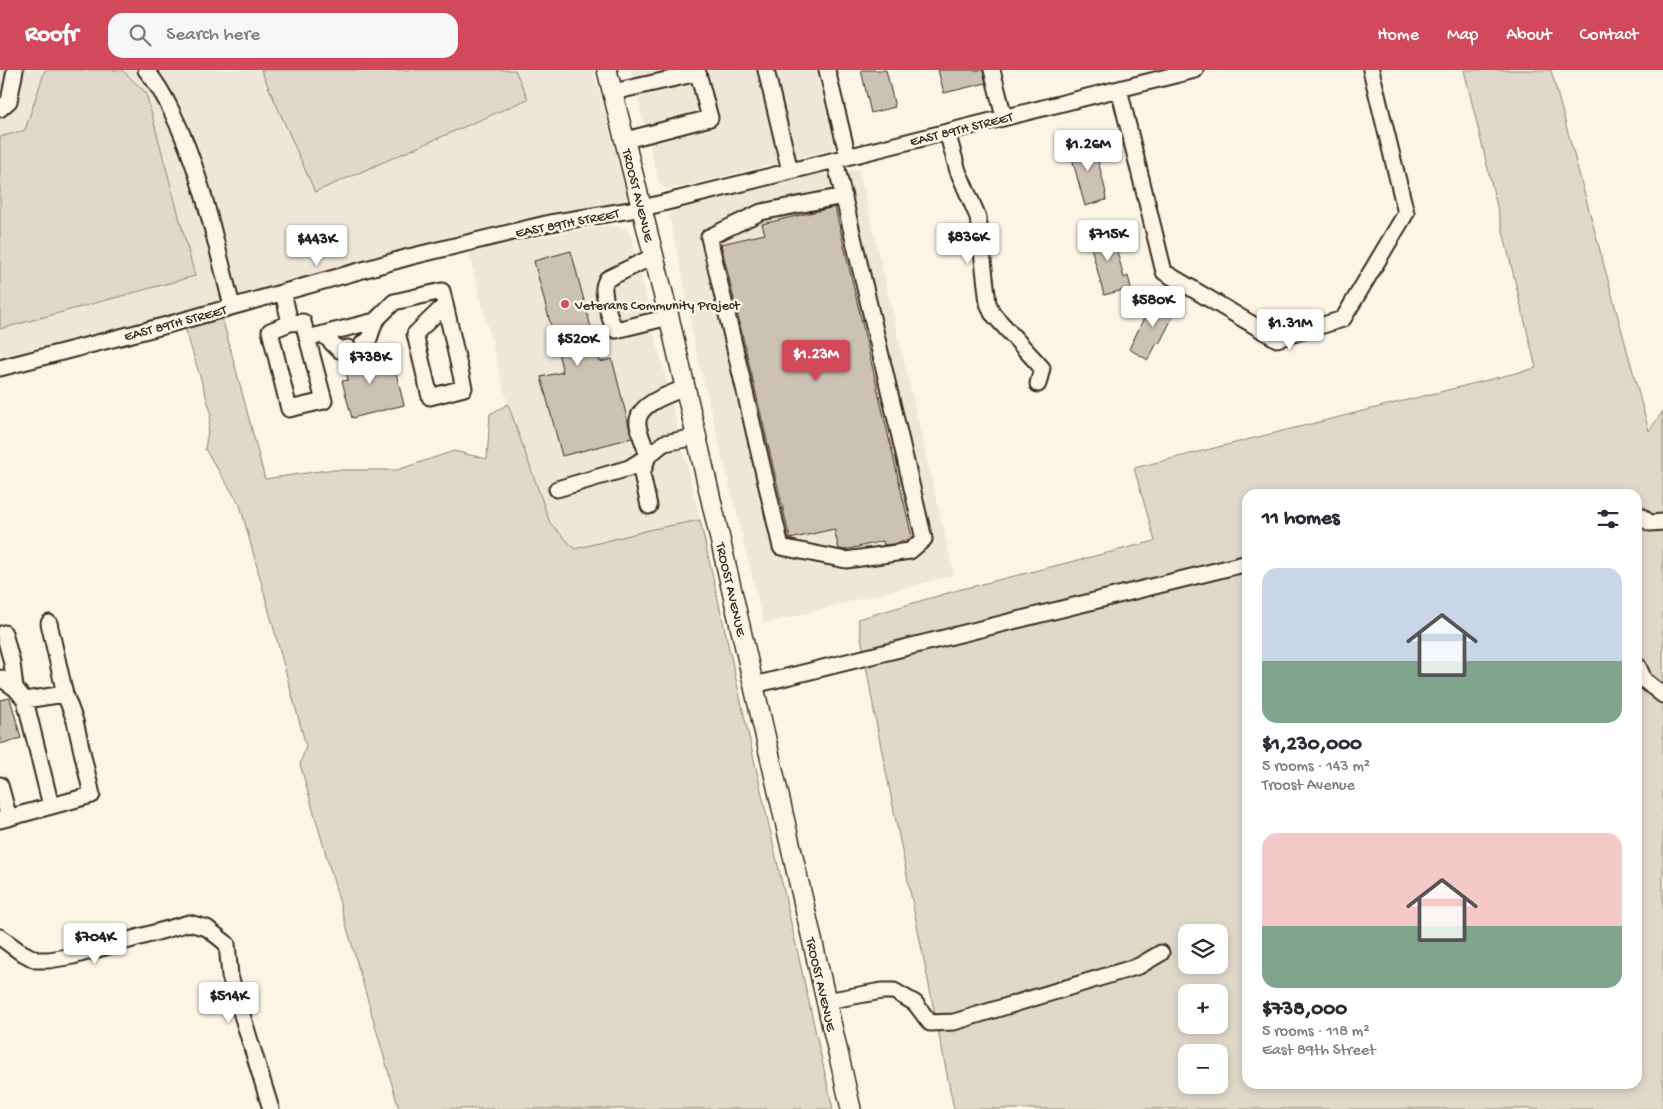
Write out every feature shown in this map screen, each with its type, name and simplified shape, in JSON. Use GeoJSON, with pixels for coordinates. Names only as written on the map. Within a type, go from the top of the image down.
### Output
{"type":"FeatureCollection","features":[{"type":"Feature","properties":{"kind":"main road","name":"TROOST AVENUE"},"geometry":{"type":"LineString","coordinates":[[607,70],[669,317],[851,1109]]}},
{"type":"Feature","properties":{"kind":"street"},"geometry":{"type":"LineString","coordinates":[[0,109],[9,101],[15,70]]}},
{"type":"Feature","properties":{"kind":"street"},"geometry":{"type":"LineString","coordinates":[[146,70],[154,78],[164,94],[184,135],[202,192],[232,306]]}},
{"type":"Feature","properties":{"kind":"street"},"geometry":{"type":"LineString","coordinates":[[766,70],[790,171]]}},
{"type":"Feature","properties":{"kind":"street"},"geometry":{"type":"LineString","coordinates":[[827,70],[841,158],[844,196],[924,539],[910,551],[846,560],[782,547],[710,237],[761,212],[844,196]]}},
{"type":"Feature","properties":{"kind":"street"},"geometry":{"type":"LineString","coordinates":[[992,70],[1004,117]]}},
{"type":"Feature","properties":{"kind":"street","name":"EAST 89TH STREET"},"geometry":{"type":"LineString","coordinates":[[0,368],[409,257],[550,223],[643,208],[1119,88],[1162,74],[1195,70]]}},
{"type":"Feature","properties":{"kind":"street"},"geometry":{"type":"LineString","coordinates":[[1119,88],[1164,272],[1277,339],[1343,319],[1406,213],[1371,70]]}},
{"type":"Feature","properties":{"kind":"street"},"geometry":{"type":"LineString","coordinates":[[613,92],[698,73],[710,118],[626,140]]}},
{"type":"Feature","properties":{"kind":"street"},"geometry":{"type":"LineString","coordinates":[[947,132],[958,171],[978,217],[988,303],[992,313],[1042,368],[1038,384]]}},
{"type":"Feature","properties":{"kind":"street"},"geometry":{"type":"LineString","coordinates":[[654,256],[607,279],[603,288],[606,301],[613,327],[616,330],[669,317]]}},
{"type":"Feature","properties":{"kind":"street"},"geometry":{"type":"LineString","coordinates":[[363,343],[368,342],[376,321],[394,302],[442,291],[464,388],[430,398],[415,334],[445,305]]}},
{"type":"Feature","properties":{"kind":"street"},"geometry":{"type":"LineString","coordinates":[[283,292],[290,323]]}},
{"type":"Feature","properties":{"kind":"street"},"geometry":{"type":"LineString","coordinates":[[307,338],[376,321]]}},
{"type":"Feature","properties":{"kind":"street"},"geometry":{"type":"LineString","coordinates":[[303,322],[324,401],[289,409],[270,331],[290,323],[303,322]]}},
{"type":"Feature","properties":{"kind":"street"},"geometry":{"type":"LineString","coordinates":[[323,334],[339,350],[348,348]]}},
{"type":"Feature","properties":{"kind":"street"},"geometry":{"type":"LineString","coordinates":[[650,506],[642,474],[648,456],[638,425],[639,416],[654,401],[685,388]]}},
{"type":"Feature","properties":{"kind":"street"},"geometry":{"type":"LineString","coordinates":[[557,489],[629,468],[664,443],[697,437]]}},
{"type":"Feature","properties":{"kind":"street"},"geometry":{"type":"LineString","coordinates":[[1642,517],[1650,523],[1663,522]]}},
{"type":"Feature","properties":{"kind":"street"},"geometry":{"type":"LineString","coordinates":[[754,685],[1242,564]]}},
{"type":"Feature","properties":{"kind":"street"},"geometry":{"type":"LineString","coordinates":[[0,785],[5,819],[92,796],[75,721],[65,694],[49,623]]}},
{"type":"Feature","properties":{"kind":"street"},"geometry":{"type":"LineString","coordinates":[[4,633],[12,664],[15,688]]}},
{"type":"Feature","properties":{"kind":"street"},"geometry":{"type":"LineString","coordinates":[[1642,675],[1644,680],[1663,696]]}},
{"type":"Feature","properties":{"kind":"street"},"geometry":{"type":"LineString","coordinates":[[0,678],[15,688],[25,700],[51,806]]}},
{"type":"Feature","properties":{"kind":"street"},"geometry":{"type":"LineString","coordinates":[[25,700],[65,694]]}},
{"type":"Feature","properties":{"kind":"street"},"geometry":{"type":"LineString","coordinates":[[0,937],[19,951],[36,960],[49,960],[74,956],[189,923],[207,928],[227,944],[230,976],[271,1109]]}},
{"type":"Feature","properties":{"kind":"street"},"geometry":{"type":"LineString","coordinates":[[826,1001],[894,990],[915,1003],[930,1022],[954,1022],[1140,966],[1161,953]]}},
{"type":"Feature","properties":{"kind":"shaded area"},"geometry":{"type":"Polygon","coordinates":[[[0,70],[593,70],[628,197],[622,204],[492,230],[0,362],[0,70]]]}},
{"type":"Feature","properties":{"kind":"shaded area"},"geometry":{"type":"Polygon","coordinates":[[[45,70],[122,70],[146,93],[195,276],[0,329],[0,137],[25,130],[45,70]]]}},
{"type":"Feature","properties":{"kind":"shaded area"},"geometry":{"type":"Polygon","coordinates":[[[261,70],[515,70],[528,99],[315,192],[261,70]]]}},
{"type":"Feature","properties":{"kind":"shaded area"},"geometry":{"type":"Polygon","coordinates":[[[631,70],[816,70],[835,148],[677,188],[666,189],[659,183],[631,70]]]}},
{"type":"Feature","properties":{"kind":"shaded area"},"geometry":{"type":"Polygon","coordinates":[[[1464,70],[1551,70],[1649,431],[1663,411],[1663,1109],[954,1109],[875,717],[858,619],[958,590],[1155,541],[1134,468],[1536,368],[1464,70]]]}},
{"type":"Feature","properties":{"kind":"shaded area"},"geometry":{"type":"Polygon","coordinates":[[[859,169],[954,575],[764,624],[693,338],[686,293],[669,215],[675,209],[820,174],[859,169]]]}},
{"type":"Feature","properties":{"kind":"shaded area"},"geometry":{"type":"Polygon","coordinates":[[[603,226],[625,228],[631,236],[700,520],[653,529],[575,550],[550,523],[508,404],[468,250],[603,226]]]}},
{"type":"Feature","properties":{"kind":"shaded area"},"geometry":{"type":"Polygon","coordinates":[[[222,317],[265,479],[327,470],[397,470],[454,451],[487,459],[490,414],[508,404],[550,523],[575,549],[653,529],[700,520],[833,1109],[399,1109],[300,764],[306,746],[240,505],[205,449],[211,412],[185,328],[222,317]]]}},
{"type":"Feature","properties":{"kind":"building"},"geometry":{"type":"Polygon","coordinates":[[[861,70],[886,70],[895,107],[871,113],[861,70]]]}},
{"type":"Feature","properties":{"kind":"building"},"geometry":{"type":"Polygon","coordinates":[[[938,70],[983,70],[986,83],[944,93],[938,70]]]}},
{"type":"Feature","properties":{"kind":"building"},"geometry":{"type":"Polygon","coordinates":[[[1090,138],[1093,148],[1095,148],[1106,200],[1085,206],[1072,158],[1074,157],[1070,143],[1090,138]]]}},
{"type":"Feature","properties":{"kind":"building"},"geometry":{"type":"Polygon","coordinates":[[[835,207],[912,537],[893,544],[884,545],[883,541],[845,550],[839,549],[834,529],[790,539],[721,244],[765,234],[762,224],[835,207]]]}},
{"type":"Feature","properties":{"kind":"building"},"geometry":{"type":"Polygon","coordinates":[[[1111,228],[1124,278],[1128,276],[1131,288],[1104,295],[1091,247],[1093,247],[1090,233],[1111,228]]]}},
{"type":"Feature","properties":{"kind":"building"},"geometry":{"type":"Polygon","coordinates":[[[571,251],[600,362],[612,359],[632,438],[562,456],[541,377],[563,372],[534,261],[571,251]]]}},
{"type":"Feature","properties":{"kind":"building"},"geometry":{"type":"Polygon","coordinates":[[[1159,296],[1178,307],[1159,344],[1157,343],[1148,360],[1129,349],[1146,314],[1149,315],[1159,296]]]}},
{"type":"Feature","properties":{"kind":"building"},"geometry":{"type":"Polygon","coordinates":[[[375,348],[381,372],[395,369],[404,405],[352,418],[342,381],[348,380],[343,359],[354,355],[357,350],[365,352],[375,348]]]}},
{"type":"Feature","properties":{"kind":"building"},"geometry":{"type":"Polygon","coordinates":[[[10,698],[21,738],[0,744],[0,700],[10,698]]]}},
{"type":"Feature","properties":{"kind":"place","name":"Veterans Community Project"},"geometry":{"type":"Point","coordinates":[565,304]}}]}
